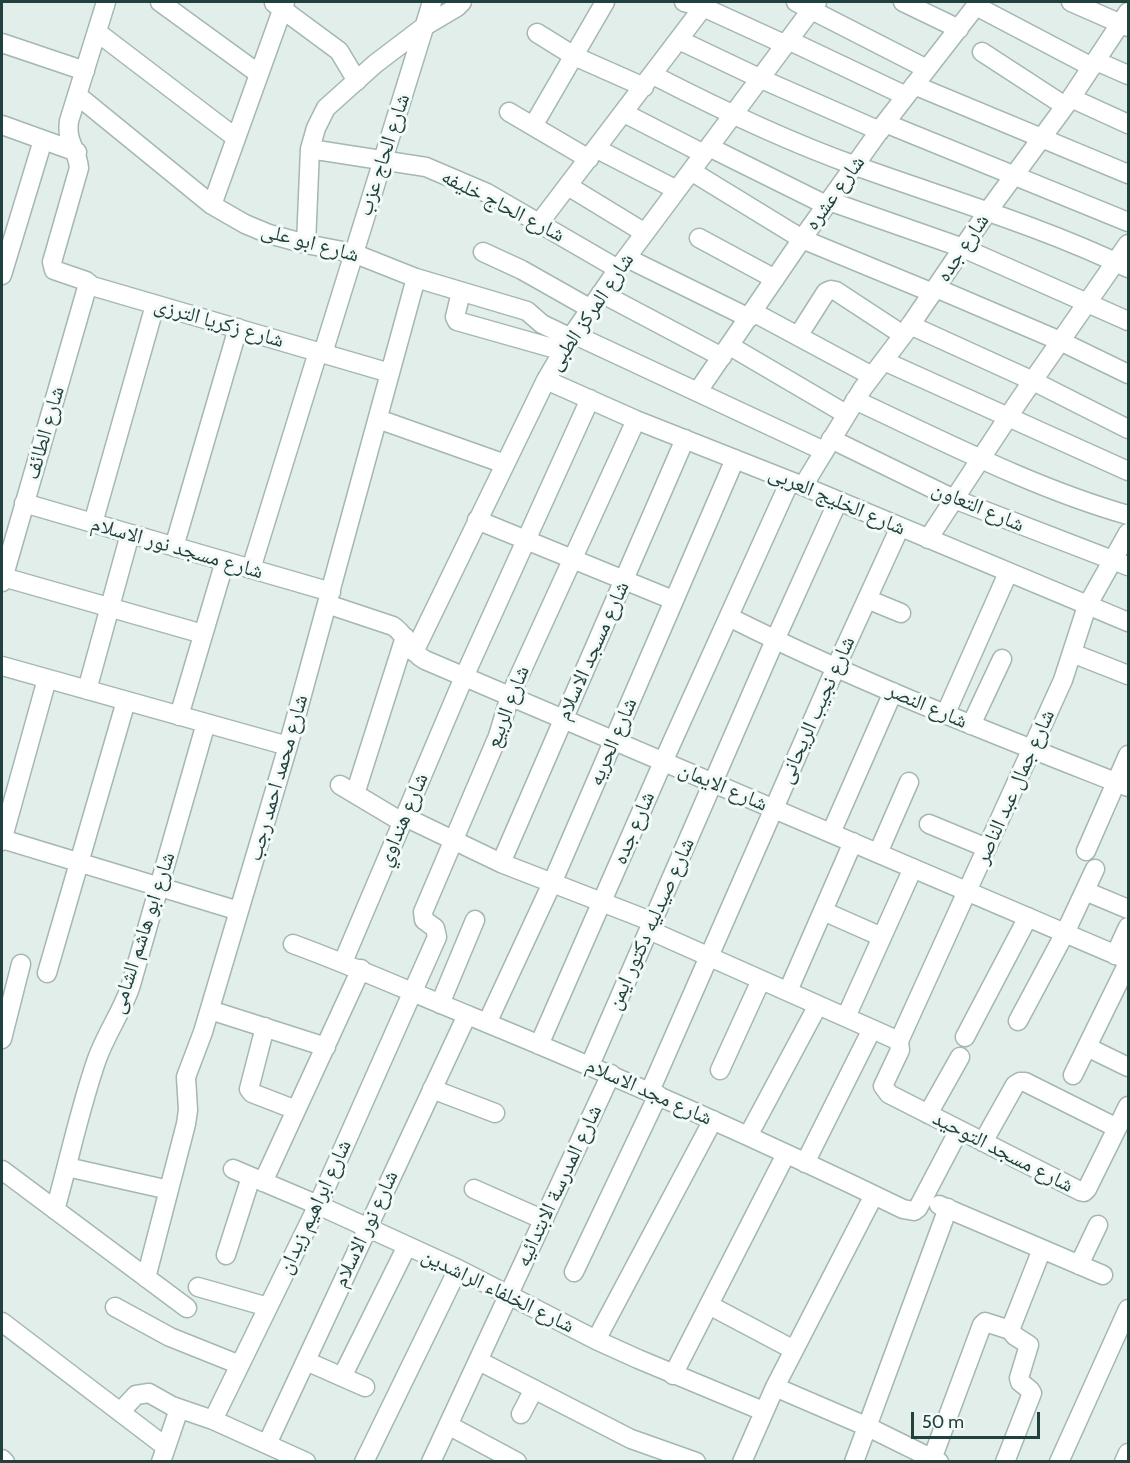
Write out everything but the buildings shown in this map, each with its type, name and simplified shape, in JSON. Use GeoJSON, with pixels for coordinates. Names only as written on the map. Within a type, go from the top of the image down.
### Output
{"type":"FeatureCollection","features":[{"type":"Feature","properties":{"kind":"street"},"geometry":{"type":"LineString","coordinates":[[77,152],[70,144],[68,134],[77,95],[106,2]]}},
{"type":"Feature","properties":{"kind":"street"},"geometry":{"type":"LineString","coordinates":[[160,2],[259,74]]}},
{"type":"Feature","properties":{"kind":"street","name":"شارع الحاج عزب"},"geometry":{"type":"LineString","coordinates":[[251,569],[432,2]]}},
{"type":"Feature","properties":{"kind":"street","name":"شارع الحاج عزب"},"geometry":{"type":"LineString","coordinates":[[306,244],[310,149],[316,128],[326,108],[375,64],[425,26],[462,2]]}},
{"type":"Feature","properties":{"kind":"street"},"geometry":{"type":"LineString","coordinates":[[533,126],[605,2]]}},
{"type":"Feature","properties":{"kind":"street"},"geometry":{"type":"LineString","coordinates":[[684,2],[705,4],[786,42],[1042,138],[1128,174]]}},
{"type":"Feature","properties":{"kind":"street"},"geometry":{"type":"LineString","coordinates":[[903,2],[959,28]]}},
{"type":"Feature","properties":{"kind":"street"},"geometry":{"type":"LineString","coordinates":[[1071,2],[1126,21]]}},
{"type":"Feature","properties":{"kind":"street"},"geometry":{"type":"LineString","coordinates":[[212,205],[259,74],[280,4],[339,51],[357,81]]}},
{"type":"Feature","properties":{"kind":"street"},"geometry":{"type":"LineString","coordinates":[[540,222],[649,81],[705,4]]}},
{"type":"Feature","properties":{"kind":"street"},"geometry":{"type":"LineString","coordinates":[[808,4],[927,69]]}},
{"type":"Feature","properties":{"kind":"street","name":"شارع المركز الطبى"},"geometry":{"type":"LineString","coordinates":[[404,820],[347,790],[410,644],[477,520],[546,380],[569,341],[622,263],[786,42],[808,4]]}},
{"type":"Feature","properties":{"kind":"street"},"geometry":{"type":"LineString","coordinates":[[978,4],[1094,64],[1128,75]]}},
{"type":"Feature","properties":{"kind":"street","name":"شارع عشره"},"geometry":{"type":"LineString","coordinates":[[698,391],[882,127],[978,4]]}},
{"type":"Feature","properties":{"kind":"street","name":"شارع جده"},"geometry":{"type":"LineString","coordinates":[[539,1045],[729,617],[797,484],[828,445],[872,376],[1126,21]]}},
{"type":"Feature","properties":{"kind":"street"},"geometry":{"type":"LineString","coordinates":[[97,32],[236,138]]}},
{"type":"Feature","properties":{"kind":"street"},"geometry":{"type":"LineString","coordinates":[[537,33],[574,56],[649,81],[854,166],[988,211],[1123,265]]}},
{"type":"Feature","properties":{"kind":"street"},"geometry":{"type":"LineString","coordinates":[[679,40],[759,78],[1128,222]]}},
{"type":"Feature","properties":{"kind":"street"},"geometry":{"type":"LineString","coordinates":[[2,43],[85,71]]}},
{"type":"Feature","properties":{"kind":"street"},"geometry":{"type":"LineString","coordinates":[[982,51],[1068,102],[1128,124]]}},
{"type":"Feature","properties":{"kind":"street","name":"شارع ابو على"},"geometry":{"type":"LineString","coordinates":[[77,95],[227,215],[269,234],[353,253],[416,278],[527,311],[542,324],[569,341]]}},
{"type":"Feature","properties":{"kind":"street"},"geometry":{"type":"LineString","coordinates":[[509,112],[593,154],[677,190]]}},
{"type":"Feature","properties":{"kind":"street"},"geometry":{"type":"LineString","coordinates":[[624,113],[828,203],[963,248],[1128,321]]}},
{"type":"Feature","properties":{"kind":"street"},"geometry":{"type":"LineString","coordinates":[[2,125],[77,152]]}},
{"type":"Feature","properties":{"kind":"street"},"geometry":{"type":"LineString","coordinates":[[2,275],[43,140]]}},
{"type":"Feature","properties":{"kind":"street","name":"شارع الحاج خليفه"},"geometry":{"type":"LineString","coordinates":[[310,149],[426,167],[487,193],[622,263],[798,336],[872,376]]}},
{"type":"Feature","properties":{"kind":"street","name":"شارع زكريا الترزى"},"geometry":{"type":"LineString","coordinates":[[77,152],[79,168],[52,262],[52,267],[58,272],[155,305],[390,373]]}},
{"type":"Feature","properties":{"kind":"street"},"geometry":{"type":"LineString","coordinates":[[691,171],[802,239],[1060,341],[1128,374]]}},
{"type":"Feature","properties":{"kind":"street"},"geometry":{"type":"LineString","coordinates":[[568,186],[645,233]]}},
{"type":"Feature","properties":{"kind":"street"},"geometry":{"type":"LineString","coordinates":[[699,238],[775,279]]}},
{"type":"Feature","properties":{"kind":"street"},"geometry":{"type":"LineString","coordinates":[[928,539],[1007,418],[1087,302],[1123,265],[1128,244]]}},
{"type":"Feature","properties":{"kind":"street"},"geometry":{"type":"LineString","coordinates":[[483,252],[522,270],[591,309]]}},
{"type":"Feature","properties":{"kind":"street","name":"شارع محمد احمد رجب"},"geometry":{"type":"LineString","coordinates":[[147,1278],[186,1124],[188,1110],[186,1077],[210,1010],[288,746],[416,278]]}},
{"type":"Feature","properties":{"kind":"street","name":"شارع الطائف"},"geometry":{"type":"LineString","coordinates":[[2,579],[88,284]]}},
{"type":"Feature","properties":{"kind":"street"},"geometry":{"type":"LineString","coordinates":[[798,336],[826,292],[836,291],[907,330],[1033,381],[1128,429]]}},
{"type":"Feature","properties":{"kind":"street"},"geometry":{"type":"LineString","coordinates":[[461,292],[455,317],[457,321],[569,341]]}},
{"type":"Feature","properties":{"kind":"street"},"geometry":{"type":"LineString","coordinates":[[601,293],[726,352],[851,407],[1095,505],[1128,516]]}},
{"type":"Feature","properties":{"kind":"street"},"geometry":{"type":"LineString","coordinates":[[93,523],[155,305]]}},
{"type":"Feature","properties":{"kind":"street"},"geometry":{"type":"LineString","coordinates":[[174,547],[238,328]]}},
{"type":"Feature","properties":{"kind":"street","name":"شارع التعاون"},"geometry":{"type":"LineString","coordinates":[[569,341],[698,391],[954,499],[1121,563]]}},
{"type":"Feature","properties":{"kind":"street"},"geometry":{"type":"LineString","coordinates":[[884,360],[1007,418],[1128,471]]}},
{"type":"Feature","properties":{"kind":"street","name":"شارع الخليج العربى"},"geometry":{"type":"LineString","coordinates":[[546,380],[636,420],[797,484],[1128,622]]}},
{"type":"Feature","properties":{"kind":"street","name":"شارع هنداوي"},"geometry":{"type":"LineString","coordinates":[[343,962],[464,677],[590,399]]}},
{"type":"Feature","properties":{"kind":"street"},"geometry":{"type":"LineString","coordinates":[[378,419],[505,464]]}},
{"type":"Feature","properties":{"kind":"street","name":"شارع الربيع"},"geometry":{"type":"LineString","coordinates":[[413,993],[437,937],[435,928],[424,920],[423,912],[498,736],[510,696],[571,558],[636,420]]}},
{"type":"Feature","properties":{"kind":"street","name":"شارع مسجد الاسلام"},"geometry":{"type":"LineString","coordinates":[[501,863],[685,440]]}},
{"type":"Feature","properties":{"kind":"street","name":"شارع الحريه"},"geometry":{"type":"LineString","coordinates":[[487,1023],[553,881],[735,459]]}},
{"type":"Feature","properties":{"kind":"street","name":"شارع صيدليه دكتور ايمن"},"geometry":{"type":"LineString","coordinates":[[590,1065],[838,501]]}},
{"type":"Feature","properties":{"kind":"street","name":"شارع مسجد نور الاسلام"},"geometry":{"type":"LineString","coordinates":[[24,503],[251,569],[329,598]]}},
{"type":"Feature","properties":{"kind":"street"},"geometry":{"type":"LineString","coordinates":[[477,520],[673,600]]}},
{"type":"Feature","properties":{"kind":"street","name":"شارع نجيب الريحانى"},"geometry":{"type":"LineString","coordinates":[[574,1272],[654,1093],[709,956],[900,527]]}},
{"type":"Feature","properties":{"kind":"street","name":"شارع جمال عبد الناصر"},"geometry":{"type":"LineString","coordinates":[[899,1041],[1063,680],[1087,606],[1121,563],[1128,533]]}},
{"type":"Feature","properties":{"kind":"street"},"geometry":{"type":"LineString","coordinates":[[87,690],[130,534]]}},
{"type":"Feature","properties":{"kind":"street"},"geometry":{"type":"LineString","coordinates":[[179,716],[225,561]]}},
{"type":"Feature","properties":{"kind":"street"},"geometry":{"type":"LineString","coordinates":[[945,715],[1008,573]]}},
{"type":"Feature","properties":{"kind":"street"},"geometry":{"type":"LineString","coordinates":[[2,579],[203,634]]}},
{"type":"Feature","properties":{"kind":"street","name":"شارع الايمان"},"geometry":{"type":"LineString","coordinates":[[329,598],[401,631],[425,660],[1124,959]]}},
{"type":"Feature","properties":{"kind":"street"},"geometry":{"type":"LineString","coordinates":[[867,599],[901,613]]}},
{"type":"Feature","properties":{"kind":"street","name":"شارع النصر"},"geometry":{"type":"LineString","coordinates":[[729,617],[775,640],[945,715],[1123,785]]}},
{"type":"Feature","properties":{"kind":"street"},"geometry":{"type":"LineString","coordinates":[[1072,653],[1128,675]]}},
{"type":"Feature","properties":{"kind":"street"},"geometry":{"type":"LineString","coordinates":[[971,725],[1002,659]]}},
{"type":"Feature","properties":{"kind":"street"},"geometry":{"type":"LineString","coordinates":[[2,666],[288,746]]}},
{"type":"Feature","properties":{"kind":"street"},"geometry":{"type":"LineString","coordinates":[[47,679],[2,840],[239,911]]}},
{"type":"Feature","properties":{"kind":"street"},"geometry":{"type":"LineString","coordinates":[[831,833],[893,692]]}},
{"type":"Feature","properties":{"kind":"street"},"geometry":{"type":"LineString","coordinates":[[47,973],[126,701]]}},
{"type":"Feature","properties":{"kind":"street","name":"شارع ابو هاشم الشامى"},"geometry":{"type":"LineString","coordinates":[[55,1210],[96,1062],[105,1037],[124,1006],[206,723]]}},
{"type":"Feature","properties":{"kind":"street"},"geometry":{"type":"LineString","coordinates":[[1086,851],[1123,785],[1128,754]]}},
{"type":"Feature","properties":{"kind":"street"},"geometry":{"type":"LineString","coordinates":[[878,853],[909,782]]}},
{"type":"Feature","properties":{"kind":"street"},"geometry":{"type":"LineString","coordinates":[[404,820],[501,863],[603,902],[709,956],[899,1041]]}},
{"type":"Feature","properties":{"kind":"street"},"geometry":{"type":"LineString","coordinates":[[929,824],[987,848]]}},
{"type":"Feature","properties":{"kind":"street"},"geometry":{"type":"LineString","coordinates":[[788,991],[853,842]]}},
{"type":"Feature","properties":{"kind":"street"},"geometry":{"type":"LineString","coordinates":[[846,1017],[913,868]]}},
{"type":"Feature","properties":{"kind":"street"},"geometry":{"type":"LineString","coordinates":[[1018,1021],[1065,933],[1095,869]]}},
{"type":"Feature","properties":{"kind":"street"},"geometry":{"type":"LineString","coordinates":[[1085,891],[1128,909]]}},
{"type":"Feature","properties":{"kind":"street"},"geometry":{"type":"LineString","coordinates":[[823,911],[882,937]]}},
{"type":"Feature","properties":{"kind":"street"},"geometry":{"type":"LineString","coordinates":[[965,1037],[1028,917]]}},
{"type":"Feature","properties":{"kind":"street"},"geometry":{"type":"LineString","coordinates":[[440,1004],[475,920]]}},
{"type":"Feature","properties":{"kind":"street"},"geometry":{"type":"LineString","coordinates":[[1073,1075],[1124,959],[1128,927]]}},
{"type":"Feature","properties":{"kind":"street","name":"شارع مجد الاسلام"},"geometry":{"type":"LineString","coordinates":[[293,944],[362,969],[413,993],[611,1074],[909,1211],[918,1208],[924,1198]]}},
{"type":"Feature","properties":{"kind":"street"},"geometry":{"type":"LineString","coordinates":[[2,1038],[21,963]]}},
{"type":"Feature","properties":{"kind":"street"},"geometry":{"type":"LineString","coordinates":[[226,1255],[257,1179],[296,1110],[362,969]]}},
{"type":"Feature","properties":{"kind":"street"},"geometry":{"type":"LineString","coordinates":[[720,1070],[761,980]]}},
{"type":"Feature","properties":{"kind":"street","name":"شارع ابراهيم زيدان"},"geometry":{"type":"LineString","coordinates":[[213,1420],[318,1205],[413,993]]}},
{"type":"Feature","properties":{"kind":"street"},"geometry":{"type":"LineString","coordinates":[[748,1136],[818,1005]]}},
{"type":"Feature","properties":{"kind":"street"},"geometry":{"type":"LineString","coordinates":[[210,1010],[326,1047]]}},
{"type":"Feature","properties":{"kind":"street","name":"شارع نور الاسلام"},"geometry":{"type":"LineString","coordinates":[[267,1444],[467,1015]]}},
{"type":"Feature","properties":{"kind":"street"},"geometry":{"type":"LineString","coordinates":[[265,1027],[249,1089],[252,1093],[296,1110]]}},
{"type":"Feature","properties":{"kind":"street"},"geometry":{"type":"LineString","coordinates":[[806,1163],[872,1029]]}},
{"type":"Feature","properties":{"kind":"street","name":"شارع مسجد التوحيد"},"geometry":{"type":"LineString","coordinates":[[899,1041],[900,1050],[885,1081],[884,1090],[1084,1192],[1128,1106]]}},
{"type":"Feature","properties":{"kind":"street"},"geometry":{"type":"LineString","coordinates":[[1087,1047],[1128,1067]]}},
{"type":"Feature","properties":{"kind":"street"},"geometry":{"type":"LineString","coordinates":[[928,1114],[960,1057]]}},
{"type":"Feature","properties":{"kind":"street","name":"شارع المدرسة الابتدائيه"},"geometry":{"type":"LineString","coordinates":[[431,1461],[611,1074]]}},
{"type":"Feature","properties":{"kind":"street"},"geometry":{"type":"LineString","coordinates":[[983,1142],[1015,1085],[1020,1082],[1025,1082],[1117,1128]]}},
{"type":"Feature","properties":{"kind":"street"},"geometry":{"type":"LineString","coordinates":[[432,1089],[495,1113]]}},
{"type":"Feature","properties":{"kind":"street"},"geometry":{"type":"LineString","coordinates":[[596,1340],[714,1120]]}},
{"type":"Feature","properties":{"kind":"street"},"geometry":{"type":"LineString","coordinates":[[959,1130],[924,1198],[1103,1275]]}},
{"type":"Feature","properties":{"kind":"street"},"geometry":{"type":"LineString","coordinates":[[674,1375],[786,1154]]}},
{"type":"Feature","properties":{"kind":"street"},"geometry":{"type":"LineString","coordinates":[[67,1167],[169,1190]]}},
{"type":"Feature","properties":{"kind":"street","name":"شارع الخلفاء الراشدين"},"geometry":{"type":"LineString","coordinates":[[233,1169],[458,1269],[596,1340],[763,1412]]}},
{"type":"Feature","properties":{"kind":"street"},"geometry":{"type":"LineString","coordinates":[[2,1170],[187,1308]]}},
{"type":"Feature","properties":{"kind":"street"},"geometry":{"type":"LineString","coordinates":[[474,1189],[544,1220]]}},
{"type":"Feature","properties":{"kind":"street"},"geometry":{"type":"LineString","coordinates":[[742,1461],[775,1387],[874,1196]]}},
{"type":"Feature","properties":{"kind":"street"},"geometry":{"type":"LineString","coordinates":[[854,1461],[948,1208]]}},
{"type":"Feature","properties":{"kind":"street"},"geometry":{"type":"LineString","coordinates":[[1079,1265],[1098,1225]]}},
{"type":"Feature","properties":{"kind":"street"},"geometry":{"type":"LineString","coordinates":[[342,1377],[407,1246]]}},
{"type":"Feature","properties":{"kind":"street"},"geometry":{"type":"LineString","coordinates":[[1010,1330],[1042,1249]]}},
{"type":"Feature","properties":{"kind":"street"},"geometry":{"type":"LineString","coordinates":[[364,1461],[458,1269]]}},
{"type":"Feature","properties":{"kind":"street"},"geometry":{"type":"LineString","coordinates":[[198,1287],[268,1307]]}},
{"type":"Feature","properties":{"kind":"street"},"geometry":{"type":"LineString","coordinates":[[709,1305],[794,1350]]}},
{"type":"Feature","properties":{"kind":"street"},"geometry":{"type":"LineString","coordinates":[[115,1307],[170,1337],[240,1365]]}},
{"type":"Feature","properties":{"kind":"street"},"geometry":{"type":"LineString","coordinates":[[1059,1461],[1128,1309]]}},
{"type":"Feature","properties":{"kind":"street"},"geometry":{"type":"LineString","coordinates":[[2,1322],[120,1412],[164,1454],[179,1409]]}},
{"type":"Feature","properties":{"kind":"street"},"geometry":{"type":"LineString","coordinates":[[775,1387],[868,1427],[934,1460],[982,1324],[991,1323],[1010,1330],[1029,1345],[1019,1378],[1020,1382],[1032,1393],[1005,1461]]}},
{"type":"Feature","properties":{"kind":"street"},"geometry":{"type":"LineString","coordinates":[[306,1361],[365,1387]]}},
{"type":"Feature","properties":{"kind":"street"},"geometry":{"type":"LineString","coordinates":[[479,1361],[631,1439],[696,1461]]}},
{"type":"Feature","properties":{"kind":"street"},"geometry":{"type":"LineString","coordinates":[[521,1414],[534,1389]]}},
{"type":"Feature","properties":{"kind":"street"},"geometry":{"type":"LineString","coordinates":[[120,1412],[136,1395],[149,1393],[179,1409],[213,1420],[305,1461]]}},
{"type":"Feature","properties":{"kind":"street"},"geometry":{"type":"LineString","coordinates":[[448,1425],[517,1461]]}},
{"type":"Feature","properties":{"kind":"street"},"geometry":{"type":"LineString","coordinates":[[1124,1461],[1128,1453]]}}]}
